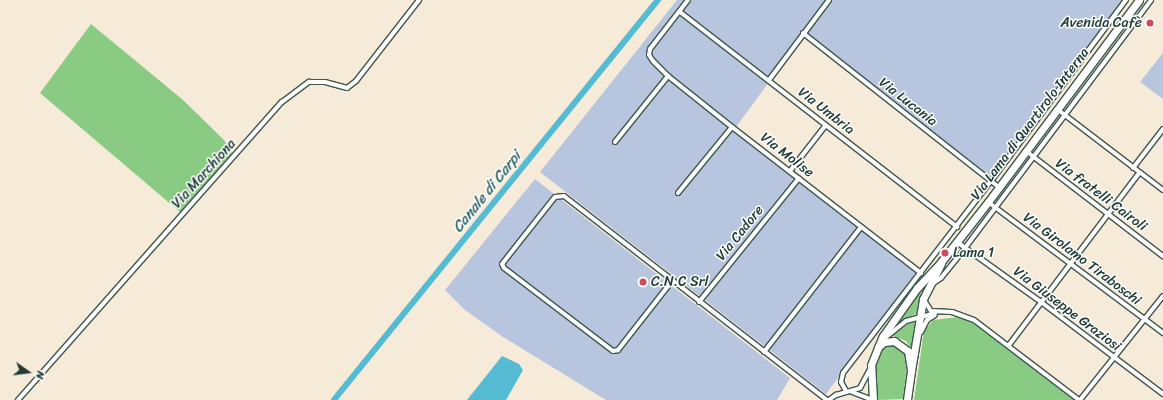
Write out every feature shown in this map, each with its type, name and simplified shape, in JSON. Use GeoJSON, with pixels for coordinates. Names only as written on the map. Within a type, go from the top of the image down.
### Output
{"type":"FeatureCollection","features":[{"type":"Feature","properties":{"kind":"main road","name":"Via Lama di Quartirolo Interna"},"geometry":{"type":"LineString","coordinates":[[871,364],[876,349],[917,288],[941,262],[988,202],[1139,0]]}},
{"type":"Feature","properties":{"kind":"main road","name":"Via Lama di Quartirolo Interna"},"geometry":{"type":"LineString","coordinates":[[907,399],[923,299],[941,262]]}},
{"type":"Feature","properties":{"kind":"main road"},"geometry":{"type":"LineString","coordinates":[[876,349],[889,341],[904,345],[910,355],[912,368]]}},
{"type":"Feature","properties":{"kind":"main road"},"geometry":{"type":"LineString","coordinates":[[871,364],[873,400]]}},
{"type":"Feature","properties":{"kind":"street","name":"Via Marchiona"},"geometry":{"type":"LineString","coordinates":[[18,400],[282,102],[309,82],[325,82],[347,88],[356,81],[419,0]]}},
{"type":"Feature","properties":{"kind":"street"},"geometry":{"type":"LineString","coordinates":[[680,12],[688,0]]}},
{"type":"Feature","properties":{"kind":"street"},"geometry":{"type":"LineString","coordinates":[[769,80],[829,0]]}},
{"type":"Feature","properties":{"kind":"street"},"geometry":{"type":"LineString","coordinates":[[873,400],[848,391],[841,382],[843,373],[957,227],[1125,0],[1134,7]]}},
{"type":"Feature","properties":{"kind":"street"},"geometry":{"type":"LineString","coordinates":[[929,286],[941,278],[965,248],[1066,116],[1151,0]]}},
{"type":"Feature","properties":{"kind":"street","name":"Via Molise"},"geometry":{"type":"LineString","coordinates":[[680,12],[650,49],[649,55],[653,61],[668,76],[732,127],[920,273]]}},
{"type":"Feature","properties":{"kind":"street","name":"Via Umbria"},"geometry":{"type":"LineString","coordinates":[[680,12],[957,227]]}},
{"type":"Feature","properties":{"kind":"street","name":"Via Lucania"},"geometry":{"type":"LineString","coordinates":[[803,33],[999,187]]}},
{"type":"Feature","properties":{"kind":"street"},"geometry":{"type":"LineString","coordinates":[[1112,36],[1125,34]]}},
{"type":"Feature","properties":{"kind":"street"},"geometry":{"type":"LineString","coordinates":[[615,142],[668,76]]}},
{"type":"Feature","properties":{"kind":"street"},"geometry":{"type":"LineString","coordinates":[[1057,109],[1163,190]]}},
{"type":"Feature","properties":{"kind":"street"},"geometry":{"type":"LineString","coordinates":[[790,171],[826,125]]}},
{"type":"Feature","properties":{"kind":"street"},"geometry":{"type":"LineString","coordinates":[[678,193],[732,127]]}},
{"type":"Feature","properties":{"kind":"street"},"geometry":{"type":"LineString","coordinates":[[1133,168],[1163,129]]}},
{"type":"Feature","properties":{"kind":"street","name":"Via fratelli Cairoli"},"geometry":{"type":"LineString","coordinates":[[1026,152],[1163,256]]}},
{"type":"Feature","properties":{"kind":"street"},"geometry":{"type":"LineString","coordinates":[[1009,345],[1139,173]]}},
{"type":"Feature","properties":{"kind":"street","name":"Via Cadore"},"geometry":{"type":"LineString","coordinates":[[699,302],[799,178]]}},
{"type":"Feature","properties":{"kind":"street"},"geometry":{"type":"LineString","coordinates":[[672,281],[618,350],[613,351],[504,268],[502,264],[555,197],[560,195],[828,400],[862,386],[871,364]]}},
{"type":"Feature","properties":{"kind":"street","name":"Via Girolamo Tiraboschi"},"geometry":{"type":"LineString","coordinates":[[988,202],[1163,333]]}},
{"type":"Feature","properties":{"kind":"street"},"geometry":{"type":"LineString","coordinates":[[764,352],[861,227]]}},
{"type":"Feature","properties":{"kind":"street","name":"Via Giuseppe Graziosi"},"geometry":{"type":"LineString","coordinates":[[957,242],[1041,302],[1163,394]]}},
{"type":"Feature","properties":{"kind":"street"},"geometry":{"type":"LineString","coordinates":[[923,299],[930,311],[952,312],[974,320],[1009,345],[1079,400],[1163,296]]}},
{"type":"Feature","properties":{"kind":"street"},"geometry":{"type":"LineString","coordinates":[[876,349],[895,328],[920,315],[943,312]]}},
{"type":"Feature","properties":{"kind":"street"},"geometry":{"type":"LineString","coordinates":[[912,368],[924,324],[930,317],[943,312]]}},
{"type":"Feature","properties":{"kind":"shaded area"},"geometry":{"type":"Polygon","coordinates":[[[677,0],[1125,0],[991,178],[804,34],[736,127],[919,270],[826,394],[540,172],[677,0]]]}},
{"type":"Feature","properties":{"kind":"shaded area"},"geometry":{"type":"Polygon","coordinates":[[[1163,53],[1163,99],[1140,82],[1163,53]]]}},
{"type":"Feature","properties":{"kind":"shaded area"},"geometry":{"type":"Polygon","coordinates":[[[535,179],[790,378],[777,400],[606,400],[503,337],[465,310],[445,290],[535,179]]]}},
{"type":"Feature","properties":{"kind":"green space"},"geometry":{"type":"Polygon","coordinates":[[[91,24],[183,100],[224,140],[232,153],[185,211],[180,212],[40,93],[91,24]]]}},
{"type":"Feature","properties":{"kind":"green space"},"geometry":{"type":"Polygon","coordinates":[[[919,292],[921,294],[917,313],[895,326],[919,292]]]}},
{"type":"Feature","properties":{"kind":"green space"},"geometry":{"type":"Polygon","coordinates":[[[958,317],[972,321],[1076,400],[914,400],[924,331],[933,320],[958,317]]]}},
{"type":"Feature","properties":{"kind":"green space"},"geometry":{"type":"Polygon","coordinates":[[[916,319],[913,349],[911,349],[906,341],[891,335],[916,319]]]}},
{"type":"Feature","properties":{"kind":"green space"},"geometry":{"type":"Polygon","coordinates":[[[893,344],[906,352],[908,360],[903,399],[878,400],[874,382],[877,360],[884,348],[893,344]]]}},
{"type":"Feature","properties":{"kind":"water"},"geometry":{"type":"Polygon","coordinates":[[[502,356],[519,364],[523,370],[506,400],[467,400],[502,356]]]}},
{"type":"Feature","properties":{"kind":"waterway","name":"Canale di Carpi"},"geometry":{"type":"LineString","coordinates":[[334,400],[658,0]]}},
{"type":"Feature","properties":{"kind":"place","name":"Avenida Cafè"},"geometry":{"type":"Point","coordinates":[1150,23]}},
{"type":"Feature","properties":{"kind":"place","name":"Lama 1"},"geometry":{"type":"Point","coordinates":[945,253]}},
{"type":"Feature","properties":{"kind":"place","name":"C.N.C Srl"},"geometry":{"type":"Point","coordinates":[643,282]}}]}
